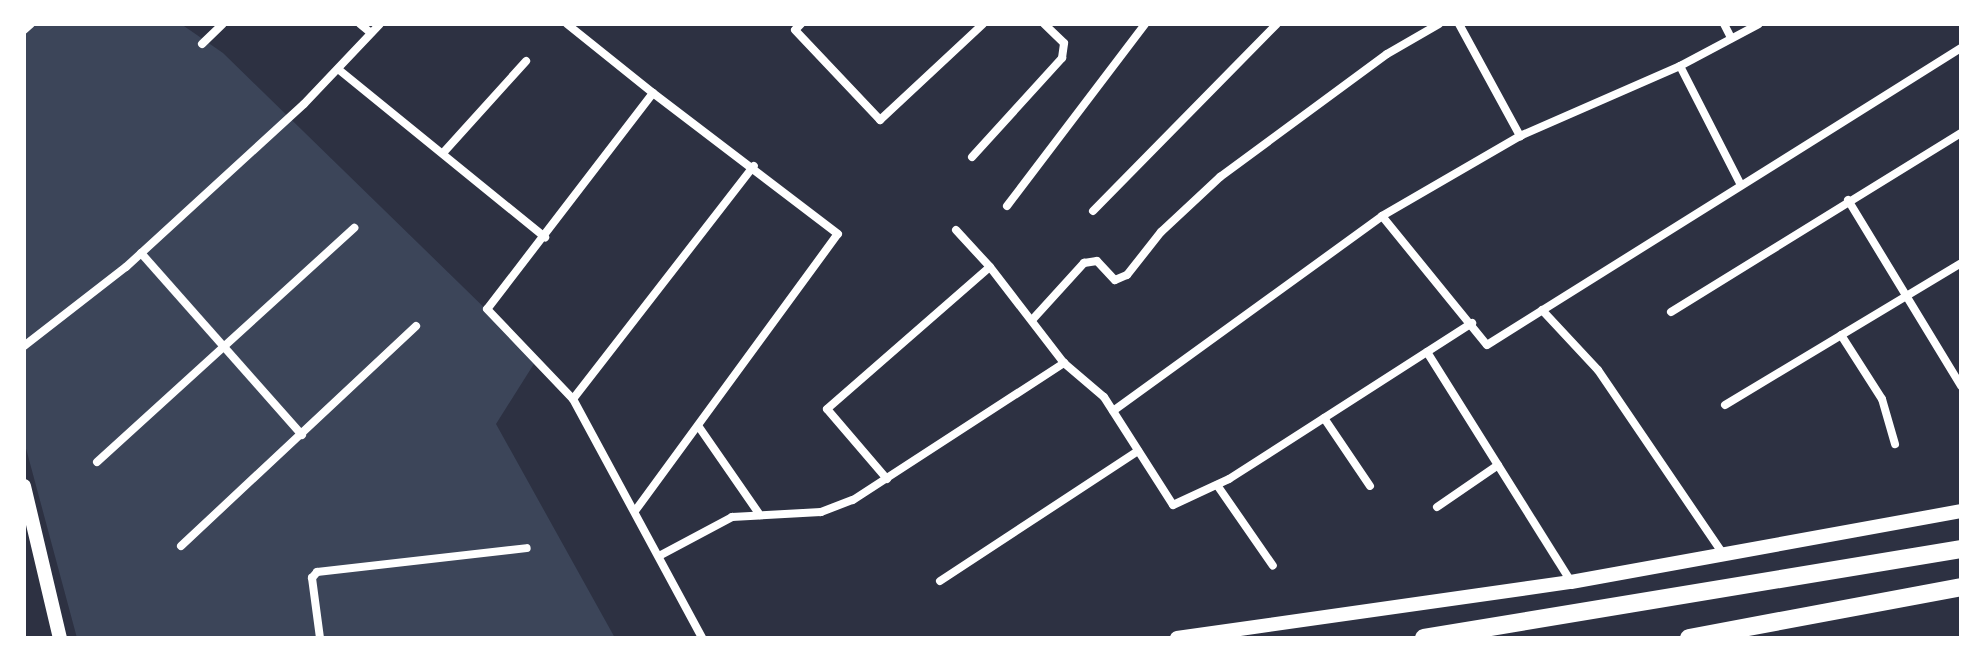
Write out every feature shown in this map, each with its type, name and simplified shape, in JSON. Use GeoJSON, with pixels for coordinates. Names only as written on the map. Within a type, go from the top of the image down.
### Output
{"type":"FeatureCollection","features":[{"type":"Feature","properties":{"kind":"highway"},"geometry":{"type":"LineString","coordinates":[[1424,638],[1961,549]]}},
{"type":"Feature","properties":{"kind":"highway"},"geometry":{"type":"LineString","coordinates":[[1689,638],[1961,587]]}},
{"type":"Feature","properties":{"kind":"street"},"geometry":{"type":"LineString","coordinates":[[24,30],[31,24]]}},
{"type":"Feature","properties":{"kind":"street"},"geometry":{"type":"LineString","coordinates":[[202,44],[223,24]]}},
{"type":"Feature","properties":{"kind":"street"},"geometry":{"type":"LineString","coordinates":[[360,24],[371,33]]}},
{"type":"Feature","properties":{"kind":"street"},"geometry":{"type":"LineString","coordinates":[[24,346],[141,253],[338,69],[380,24]]}},
{"type":"Feature","properties":{"kind":"street"},"geometry":{"type":"LineString","coordinates":[[568,24],[838,234],[635,511]]}},
{"type":"Feature","properties":{"kind":"street"},"geometry":{"type":"LineString","coordinates":[[801,24],[795,30],[880,120],[983,24]]}},
{"type":"Feature","properties":{"kind":"street"},"geometry":{"type":"LineString","coordinates":[[972,157],[1062,58],[1064,43],[1044,24]]}},
{"type":"Feature","properties":{"kind":"street"},"geometry":{"type":"LineString","coordinates":[[1007,206],[1145,24]]}},
{"type":"Feature","properties":{"kind":"street"},"geometry":{"type":"LineString","coordinates":[[1093,211],[1277,24]]}},
{"type":"Feature","properties":{"kind":"street"},"geometry":{"type":"LineString","coordinates":[[1033,319],[1084,263],[1097,261],[1115,280],[1127,275],[1161,232],[1220,177],[1387,54],[1439,24]]}},
{"type":"Feature","properties":{"kind":"street"},"geometry":{"type":"LineString","coordinates":[[1459,24],[1520,136]]}},
{"type":"Feature","properties":{"kind":"street"},"geometry":{"type":"LineString","coordinates":[[1724,24],[1731,38]]}},
{"type":"Feature","properties":{"kind":"street"},"geometry":{"type":"LineString","coordinates":[[1113,411],[1382,216],[1520,136],[1680,66],[1759,24]]}},
{"type":"Feature","properties":{"kind":"street"},"geometry":{"type":"LineString","coordinates":[[1382,216],[1487,345],[1961,48]]}},
{"type":"Feature","properties":{"kind":"street"},"geometry":{"type":"LineString","coordinates":[[443,153],[526,61]]}},
{"type":"Feature","properties":{"kind":"street"},"geometry":{"type":"LineString","coordinates":[[1680,66],[1741,185]]}},
{"type":"Feature","properties":{"kind":"street"},"geometry":{"type":"LineString","coordinates":[[338,69],[545,237]]}},
{"type":"Feature","properties":{"kind":"street"},"geometry":{"type":"LineString","coordinates":[[653,93],[487,309],[573,399],[702,638]]}},
{"type":"Feature","properties":{"kind":"street"},"geometry":{"type":"LineString","coordinates":[[1671,312],[1961,133]]}},
{"type":"Feature","properties":{"kind":"street"},"geometry":{"type":"LineString","coordinates":[[573,399],[754,166]]}},
{"type":"Feature","properties":{"kind":"street"},"geometry":{"type":"LineString","coordinates":[[1848,200],[1961,386]]}},
{"type":"Feature","properties":{"kind":"street"},"geometry":{"type":"LineString","coordinates":[[97,462],[354,228]]}},
{"type":"Feature","properties":{"kind":"street"},"geometry":{"type":"LineString","coordinates":[[956,230],[1033,319],[1064,363],[1113,411],[1173,505],[1217,485],[1472,323]]}},
{"type":"Feature","properties":{"kind":"street"},"geometry":{"type":"LineString","coordinates":[[141,253],[302,435]]}},
{"type":"Feature","properties":{"kind":"street"},"geometry":{"type":"LineString","coordinates":[[1725,405],[1961,263]]}},
{"type":"Feature","properties":{"kind":"street"},"geometry":{"type":"LineString","coordinates":[[887,479],[827,409],[990,267]]}},
{"type":"Feature","properties":{"kind":"street"},"geometry":{"type":"LineString","coordinates":[[1542,310],[1598,370],[1723,554]]}},
{"type":"Feature","properties":{"kind":"street"},"geometry":{"type":"LineString","coordinates":[[181,546],[416,326]]}},
{"type":"Feature","properties":{"kind":"street"},"geometry":{"type":"LineString","coordinates":[[1841,335],[1882,399],[1895,444]]}},
{"type":"Feature","properties":{"kind":"street"},"geometry":{"type":"LineString","coordinates":[[1427,352],[1571,582]]}},
{"type":"Feature","properties":{"kind":"street"},"geometry":{"type":"LineString","coordinates":[[659,556],[732,517],[821,512],[887,479],[1064,363]]}},
{"type":"Feature","properties":{"kind":"street"},"geometry":{"type":"LineString","coordinates":[[1324,418],[1370,486]]}},
{"type":"Feature","properties":{"kind":"street"},"geometry":{"type":"LineString","coordinates":[[699,427],[760,515]]}},
{"type":"Feature","properties":{"kind":"street"},"geometry":{"type":"LineString","coordinates":[[940,581],[1138,451]]}},
{"type":"Feature","properties":{"kind":"street"},"geometry":{"type":"LineString","coordinates":[[1437,507],[1498,465]]}},
{"type":"Feature","properties":{"kind":"street"},"geometry":{"type":"LineString","coordinates":[[1217,485],[1273,566]]}},
{"type":"Feature","properties":{"kind":"street"},"geometry":{"type":"LineString","coordinates":[[24,486],[28,521],[60,638]]}},
{"type":"Feature","properties":{"kind":"street"},"geometry":{"type":"LineString","coordinates":[[1177,638],[1571,582],[1961,511]]}},
{"type":"Feature","properties":{"kind":"street"},"geometry":{"type":"LineString","coordinates":[[320,638],[312,578],[317,572],[527,548]]}},
{"type":"Feature","properties":{"kind":"shaded area"},"geometry":{"type":"Polygon","coordinates":[[[24,24],[181,24],[223,53],[537,359],[496,424],[615,638],[77,638],[24,441],[24,24]]]}}]}
